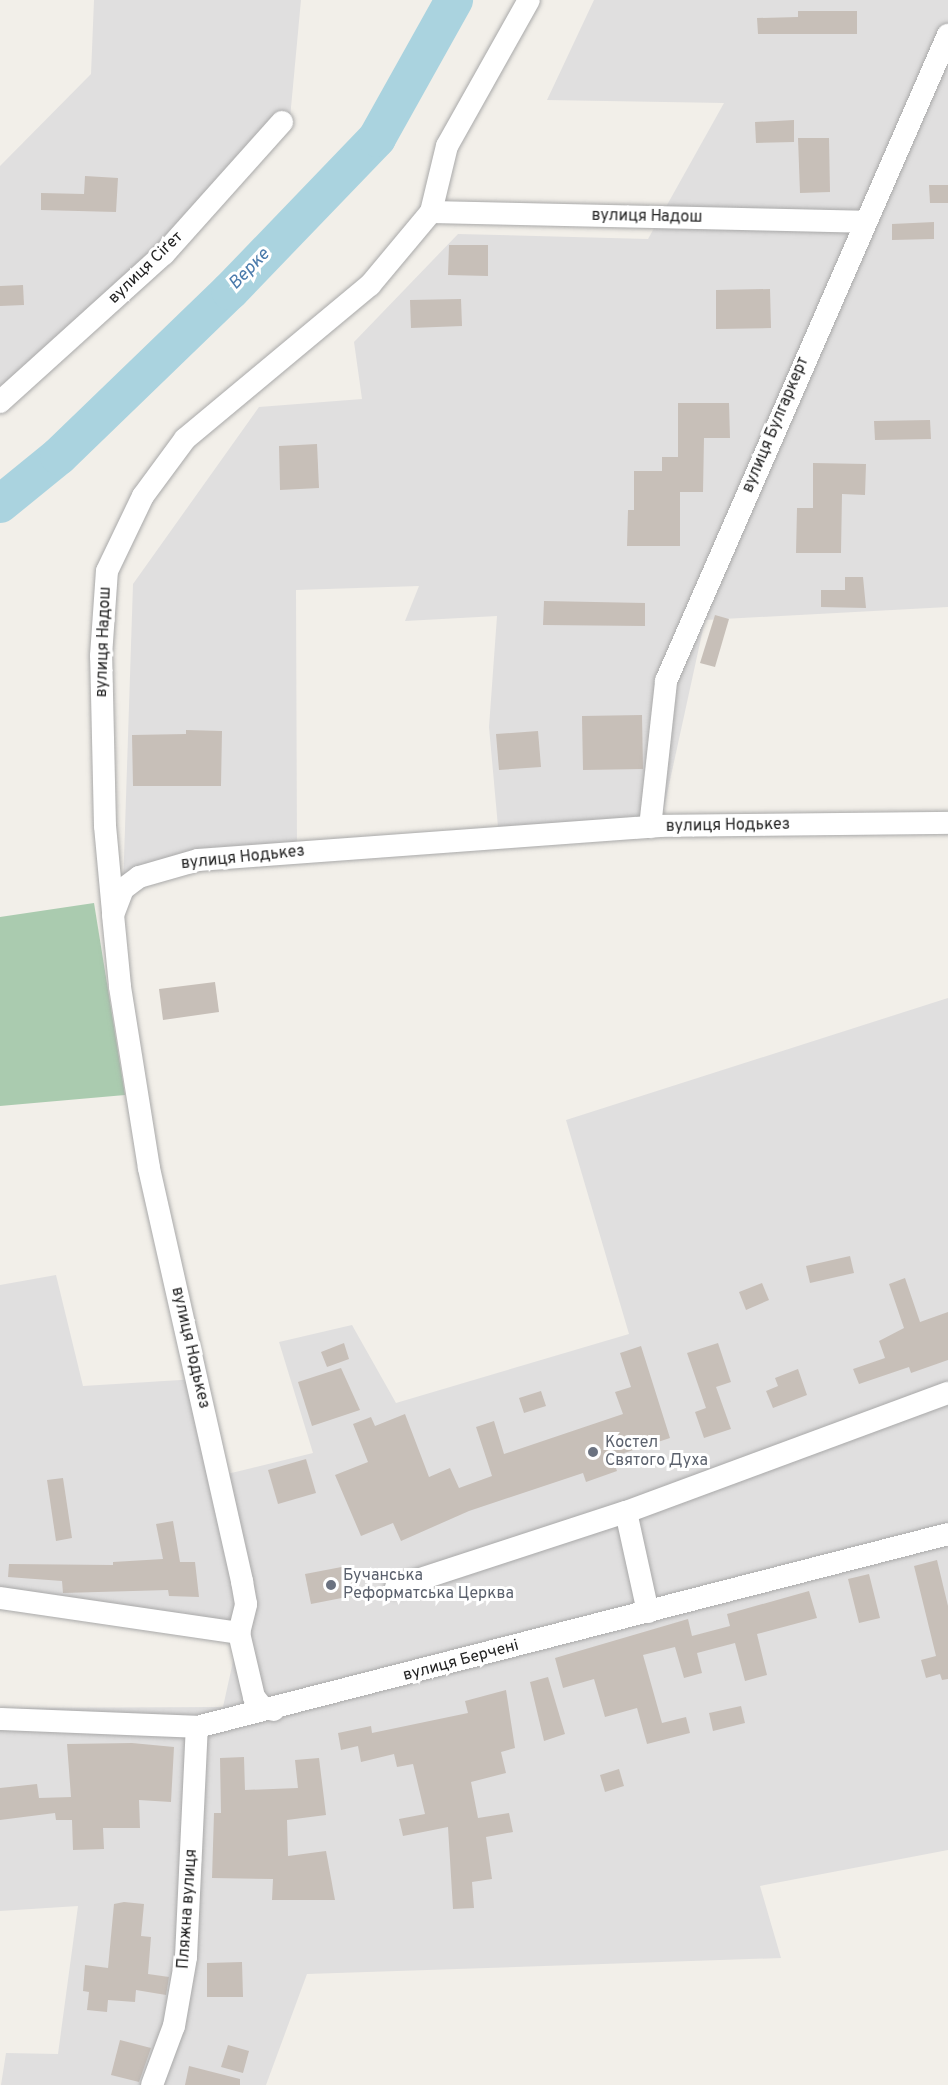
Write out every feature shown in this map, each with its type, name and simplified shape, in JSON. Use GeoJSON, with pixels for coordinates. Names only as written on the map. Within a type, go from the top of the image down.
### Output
{"type":"FeatureCollection","features":[{"type":"Feature","properties":{"kind":"street","name":"вулиця Надош"},"geometry":{"type":"LineString","coordinates":[[113,915],[105,826],[101,667],[107,571],[143,496],[185,439],[370,285],[431,212],[447,146],[529,0]]}},
{"type":"Feature","properties":{"kind":"street","name":"вулиця Булгаркерт"},"geometry":{"type":"LineString","coordinates":[[650,827],[666,681],[864,222],[948,35]]}},
{"type":"Feature","properties":{"kind":"street","name":"вулиця Сіґет"},"geometry":{"type":"LineString","coordinates":[[0,402],[164,254],[282,122]]}},
{"type":"Feature","properties":{"kind":"street","name":"вулиця Надош"},"geometry":{"type":"LineString","coordinates":[[431,212],[864,222]]}},
{"type":"Feature","properties":{"kind":"street","name":"вулиця Нодькез"},"geometry":{"type":"LineString","coordinates":[[239,1633],[244,1622],[244,1593],[149,1168],[120,986],[113,915],[123,890],[140,878],[198,860],[650,827],[948,823]]}},
{"type":"Feature","properties":{"kind":"street"},"geometry":{"type":"LineString","coordinates":[[396,1587],[626,1512],[948,1393]]}},
{"type":"Feature","properties":{"kind":"street"},"geometry":{"type":"LineString","coordinates":[[626,1512],[648,1612]]}},
{"type":"Feature","properties":{"kind":"street","name":"вулиця Берчені"},"geometry":{"type":"LineString","coordinates":[[0,1719],[197,1727],[274,1710],[948,1534]]}},
{"type":"Feature","properties":{"kind":"street"},"geometry":{"type":"LineString","coordinates":[[0,1598],[239,1633],[254,1697],[262,1707],[274,1710]]}},
{"type":"Feature","properties":{"kind":"street","name":"Пляжна вулиця"},"geometry":{"type":"LineString","coordinates":[[152,2085],[174,2026],[186,1957],[197,1727]]}},
{"type":"Feature","properties":{"kind":"shaded area"},"geometry":{"type":"Polygon","coordinates":[[[94,0],[301,0],[289,129],[0,411],[0,166],[91,74],[94,0]]]}},
{"type":"Feature","properties":{"kind":"shaded area"},"geometry":{"type":"Polygon","coordinates":[[[594,0],[948,0],[948,607],[705,620],[660,826],[499,838],[489,727],[497,616],[405,621],[419,586],[296,590],[297,852],[198,860],[123,889],[133,584],[259,407],[362,399],[354,342],[458,234],[648,239],[724,103],[547,100],[594,0]]]}},
{"type":"Feature","properties":{"kind":"shaded area"},"geometry":{"type":"Polygon","coordinates":[[[948,998],[948,1850],[760,1886],[781,1958],[307,1974],[266,2085],[1,2085],[6,2053],[58,2054],[78,1906],[0,1911],[0,1708],[223,1707],[239,1634],[0,1598],[0,1285],[56,1275],[83,1386],[197,1379],[219,1476],[313,1453],[279,1342],[352,1325],[396,1403],[629,1334],[566,1120],[948,998]]]}},
{"type":"Feature","properties":{"kind":"green space"},"geometry":{"type":"Polygon","coordinates":[[[94,903],[125,1095],[0,1106],[0,917],[94,903]]]}},
{"type":"Feature","properties":{"kind":"building"},"geometry":{"type":"Polygon","coordinates":[[[798,11],[857,11],[857,34],[758,34],[757,18],[798,17],[798,11]]]}},
{"type":"Feature","properties":{"kind":"building"},"geometry":{"type":"Polygon","coordinates":[[[794,120],[794,142],[756,143],[755,122],[794,120]]]}},
{"type":"Feature","properties":{"kind":"building"},"geometry":{"type":"Polygon","coordinates":[[[798,138],[829,138],[830,192],[800,193],[798,138]]]}},
{"type":"Feature","properties":{"kind":"building"},"geometry":{"type":"Polygon","coordinates":[[[85,176],[118,178],[116,212],[41,210],[41,193],[84,194],[85,176]]]}},
{"type":"Feature","properties":{"kind":"building"},"geometry":{"type":"Polygon","coordinates":[[[929,185],[948,185],[948,203],[930,203],[929,185]]]}},
{"type":"Feature","properties":{"kind":"building"},"geometry":{"type":"Polygon","coordinates":[[[934,222],[934,239],[892,240],[892,224],[934,222]]]}},
{"type":"Feature","properties":{"kind":"building"},"geometry":{"type":"Polygon","coordinates":[[[449,245],[488,245],[488,276],[448,275],[449,245]]]}},
{"type":"Feature","properties":{"kind":"building"},"geometry":{"type":"Polygon","coordinates":[[[23,285],[24,305],[0,306],[0,286],[23,285]]]}},
{"type":"Feature","properties":{"kind":"building"},"geometry":{"type":"Polygon","coordinates":[[[770,289],[771,328],[716,329],[716,290],[770,289]]]}},
{"type":"Feature","properties":{"kind":"building"},"geometry":{"type":"Polygon","coordinates":[[[461,299],[462,326],[411,328],[410,300],[461,299]]]}},
{"type":"Feature","properties":{"kind":"building"},"geometry":{"type":"Polygon","coordinates":[[[678,403],[729,403],[730,438],[704,438],[703,492],[680,492],[680,546],[627,546],[628,510],[634,510],[634,471],[662,471],[662,457],[678,457],[678,403]]]}},
{"type":"Feature","properties":{"kind":"building"},"geometry":{"type":"Polygon","coordinates":[[[930,420],[931,439],[875,440],[874,421],[930,420]]]}},
{"type":"Feature","properties":{"kind":"building"},"geometry":{"type":"Polygon","coordinates":[[[317,444],[319,488],[280,490],[279,446],[317,444]]]}},
{"type":"Feature","properties":{"kind":"building"},"geometry":{"type":"Polygon","coordinates":[[[813,463],[866,464],[865,495],[842,494],[841,553],[796,553],[797,508],[813,508],[813,463]]]}},
{"type":"Feature","properties":{"kind":"building"},"geometry":{"type":"Polygon","coordinates":[[[845,577],[863,577],[866,608],[821,607],[821,590],[845,590],[845,577]]]}},
{"type":"Feature","properties":{"kind":"building"},"geometry":{"type":"Polygon","coordinates":[[[544,601],[645,603],[645,626],[543,625],[544,601]]]}},
{"type":"Feature","properties":{"kind":"building"},"geometry":{"type":"Polygon","coordinates":[[[715,615],[729,619],[715,667],[700,663],[715,615]]]}},
{"type":"Feature","properties":{"kind":"building"},"geometry":{"type":"Polygon","coordinates":[[[642,715],[643,769],[583,770],[582,716],[642,715]]]}},
{"type":"Feature","properties":{"kind":"building"},"geometry":{"type":"Polygon","coordinates":[[[186,730],[222,731],[221,786],[133,786],[132,735],[186,734],[186,730]]]}},
{"type":"Feature","properties":{"kind":"building"},"geometry":{"type":"Polygon","coordinates":[[[538,731],[541,767],[499,770],[496,734],[538,731]]]}},
{"type":"Feature","properties":{"kind":"building"},"geometry":{"type":"Polygon","coordinates":[[[215,982],[219,1012],[163,1020],[159,989],[215,982]]]}},
{"type":"Feature","properties":{"kind":"building"},"geometry":{"type":"Polygon","coordinates":[[[850,1256],[854,1273],[810,1283],[806,1266],[850,1256]]]}},
{"type":"Feature","properties":{"kind":"building"},"geometry":{"type":"Polygon","coordinates":[[[905,1278],[920,1322],[948,1312],[948,1360],[911,1373],[909,1367],[859,1384],[853,1369],[885,1358],[879,1341],[904,1328],[889,1284],[905,1278]]]}},
{"type":"Feature","properties":{"kind":"building"},"geometry":{"type":"Polygon","coordinates":[[[762,1283],[769,1300],[746,1310],[739,1292],[762,1283]]]}},
{"type":"Feature","properties":{"kind":"building"},"geometry":{"type":"Polygon","coordinates":[[[344,1343],[349,1359],[327,1367],[321,1352],[344,1343]]]}},
{"type":"Feature","properties":{"kind":"building"},"geometry":{"type":"Polygon","coordinates":[[[718,1343],[731,1382],[716,1387],[731,1429],[704,1438],[695,1412],[706,1408],[687,1353],[718,1343]]]}},
{"type":"Feature","properties":{"kind":"building"},"geometry":{"type":"Polygon","coordinates":[[[641,1346],[670,1438],[612,1457],[617,1471],[586,1482],[583,1473],[469,1511],[401,1541],[393,1523],[361,1536],[335,1475],[368,1462],[353,1424],[371,1417],[375,1426],[405,1414],[429,1477],[450,1468],[459,1488],[492,1476],[476,1427],[494,1421],[504,1454],[623,1414],[615,1392],[631,1387],[620,1353],[641,1346]]]}},
{"type":"Feature","properties":{"kind":"building"},"geometry":{"type":"Polygon","coordinates":[[[341,1368],[360,1410],[312,1426],[298,1382],[341,1368]]]}},
{"type":"Feature","properties":{"kind":"building"},"geometry":{"type":"Polygon","coordinates":[[[798,1369],[807,1395],[773,1408],[766,1391],[778,1386],[775,1378],[798,1369]]]}},
{"type":"Feature","properties":{"kind":"building"},"geometry":{"type":"Polygon","coordinates":[[[541,1391],[546,1406],[524,1413],[519,1398],[541,1391]]]}},
{"type":"Feature","properties":{"kind":"building"},"geometry":{"type":"Polygon","coordinates":[[[306,1459],[316,1493],[278,1504],[268,1470],[306,1459]]]}},
{"type":"Feature","properties":{"kind":"building"},"geometry":{"type":"Polygon","coordinates":[[[63,1478],[72,1538],[56,1541],[47,1480],[63,1478]]]}},
{"type":"Feature","properties":{"kind":"building"},"geometry":{"type":"Polygon","coordinates":[[[173,1521],[180,1562],[195,1562],[199,1597],[169,1596],[168,1590],[63,1593],[62,1581],[8,1577],[9,1564],[113,1565],[113,1562],[163,1559],[156,1524],[173,1521]]]}},
{"type":"Feature","properties":{"kind":"building"},"geometry":{"type":"Polygon","coordinates":[[[937,1560],[948,1606],[948,1679],[942,1680],[940,1674],[926,1678],[921,1660],[936,1656],[914,1566],[937,1560]]]}},
{"type":"Feature","properties":{"kind":"building","name":"Бучанська Реформатська Церква"},"geometry":{"type":"Polygon","coordinates":[[[352,1565],[357,1595],[311,1604],[305,1574],[352,1565]]]}},
{"type":"Feature","properties":{"kind":"building"},"geometry":{"type":"Polygon","coordinates":[[[869,1574],[880,1618],[859,1623],[848,1579],[869,1574]]]}},
{"type":"Feature","properties":{"kind":"building"},"geometry":{"type":"Polygon","coordinates":[[[809,1591],[817,1618],[757,1634],[767,1675],[745,1681],[735,1643],[697,1653],[702,1673],[684,1678],[675,1647],[643,1655],[662,1723],[686,1717],[690,1733],[647,1744],[637,1708],[605,1717],[594,1679],[563,1688],[555,1658],[688,1619],[692,1636],[730,1626],[727,1614],[809,1591]]]}},
{"type":"Feature","properties":{"kind":"building"},"geometry":{"type":"Polygon","coordinates":[[[548,1677],[565,1734],[544,1741],[530,1682],[548,1677]]]}},
{"type":"Feature","properties":{"kind":"building"},"geometry":{"type":"Polygon","coordinates":[[[506,1690],[515,1748],[501,1752],[506,1773],[471,1782],[478,1818],[509,1813],[513,1832],[486,1837],[492,1879],[472,1882],[474,1908],[453,1909],[448,1827],[403,1836],[399,1819],[425,1814],[413,1764],[397,1767],[394,1754],[361,1762],[358,1746],[341,1750],[338,1733],[371,1726],[372,1733],[468,1713],[465,1701],[506,1690]]]}},
{"type":"Feature","properties":{"kind":"building"},"geometry":{"type":"Polygon","coordinates":[[[741,1706],[745,1723],[713,1731],[709,1713],[741,1706]]]}},
{"type":"Feature","properties":{"kind":"building"},"geometry":{"type":"Polygon","coordinates":[[[132,1743],[174,1747],[171,1802],[139,1800],[140,1828],[103,1828],[104,1849],[73,1850],[72,1820],[56,1820],[55,1813],[0,1820],[0,1788],[37,1784],[39,1798],[71,1797],[67,1744],[132,1743]]]}},
{"type":"Feature","properties":{"kind":"building"},"geometry":{"type":"Polygon","coordinates":[[[244,1757],[245,1790],[298,1788],[295,1760],[319,1758],[326,1815],[287,1820],[288,1856],[326,1851],[335,1900],[272,1900],[273,1879],[212,1878],[214,1813],[221,1813],[220,1758],[244,1757]]]}},
{"type":"Feature","properties":{"kind":"building"},"geometry":{"type":"Polygon","coordinates":[[[619,1769],[624,1786],[605,1792],[600,1775],[619,1769]]]}},
{"type":"Feature","properties":{"kind":"building"},"geometry":{"type":"Polygon","coordinates":[[[124,1902],[144,1904],[141,1936],[151,1937],[148,1974],[169,1977],[166,1995],[136,1990],[135,2002],[108,2000],[107,2012],[87,2010],[89,1992],[83,1991],[85,1965],[108,1968],[114,1904],[124,1902]]]}},
{"type":"Feature","properties":{"kind":"building"},"geometry":{"type":"Polygon","coordinates":[[[242,1962],[243,1997],[207,1997],[207,1963],[242,1962]]]}},
{"type":"Feature","properties":{"kind":"building"},"geometry":{"type":"Polygon","coordinates":[[[120,2040],[151,2048],[139,2082],[111,2075],[120,2040]]]}},
{"type":"Feature","properties":{"kind":"building"},"geometry":{"type":"Polygon","coordinates":[[[228,2045],[249,2051],[243,2073],[221,2067],[228,2045]]]}},
{"type":"Feature","properties":{"kind":"building"},"geometry":{"type":"Polygon","coordinates":[[[189,2066],[240,2079],[240,2085],[185,2085],[189,2066]]]}},
{"type":"Feature","properties":{"kind":"waterway","name":"Верке"},"geometry":{"type":"LineString","coordinates":[[0,504],[59,456],[230,291],[377,138],[454,0]]}},
{"type":"Feature","properties":{"kind":"place","name":"Костел Святого Духа"},"geometry":{"type":"Point","coordinates":[593,1452]}},
{"type":"Feature","properties":{"kind":"place","name":"Бучанська Реформатська Церква"},"geometry":{"type":"Point","coordinates":[331,1585]}}]}
